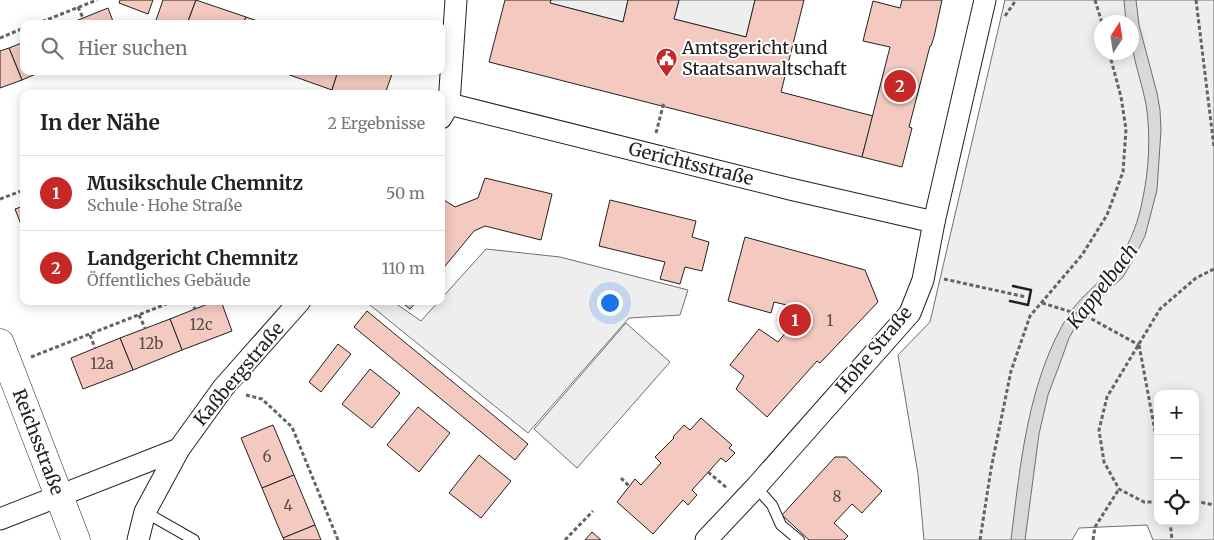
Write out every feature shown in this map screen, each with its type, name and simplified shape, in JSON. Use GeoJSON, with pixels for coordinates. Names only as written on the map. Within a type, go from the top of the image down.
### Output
{"type":"FeatureCollection","features":[{"type":"Feature","properties":{"kind":"main road","name":"Reichsstraße"},"geometry":{"type":"LineString","coordinates":[[4,354],[76,540]]}},
{"type":"Feature","properties":{"kind":"street"},"geometry":{"type":"LineString","coordinates":[[445,111],[456,0]]}},
{"type":"Feature","properties":{"kind":"street","name":"Hohe Straße"},"geometry":{"type":"LineString","coordinates":[[706,540],[756,487],[910,313],[924,274],[934,222],[985,0]]}},
{"type":"Feature","properties":{"kind":"street","name":"Gerichtsstraße"},"geometry":{"type":"LineString","coordinates":[[445,111],[651,154],[790,189],[934,222]]}},
{"type":"Feature","properties":{"kind":"street","name":"Kaßbergstraße"},"geometry":{"type":"LineString","coordinates":[[138,540],[145,512],[179,449],[223,388],[296,305]]}},
{"type":"Feature","properties":{"kind":"street"},"geometry":{"type":"LineString","coordinates":[[0,519],[179,449]]}},
{"type":"Feature","properties":{"kind":"lane"},"geometry":{"type":"LineString","coordinates":[[756,487],[772,505],[782,525],[799,540]]}},
{"type":"Feature","properties":{"kind":"lane"},"geometry":{"type":"LineString","coordinates":[[145,512],[194,540]]}},
{"type":"Feature","properties":{"kind":"path"},"geometry":{"type":"LineString","coordinates":[[46,20],[97,0]]}},
{"type":"Feature","properties":{"kind":"path"},"geometry":{"type":"LineString","coordinates":[[1095,0],[1100,15]]}},
{"type":"Feature","properties":{"kind":"path"},"geometry":{"type":"LineString","coordinates":[[1196,0],[1214,147]]}},
{"type":"Feature","properties":{"kind":"path"},"geometry":{"type":"LineString","coordinates":[[78,7],[83,18]]}},
{"type":"Feature","properties":{"kind":"path"},"geometry":{"type":"LineString","coordinates":[[0,38],[20,30]]}},
{"type":"Feature","properties":{"kind":"path"},"geometry":{"type":"LineString","coordinates":[[980,540],[991,469],[1011,371],[1030,316],[1087,247],[1107,215],[1123,172],[1126,129],[1121,97],[1111,60]]}},
{"type":"Feature","properties":{"kind":"path"},"geometry":{"type":"LineString","coordinates":[[651,154],[664,102]]}},
{"type":"Feature","properties":{"kind":"path"},"geometry":{"type":"LineString","coordinates":[[0,199],[20,192]]}},
{"type":"Feature","properties":{"kind":"path"},"geometry":{"type":"LineString","coordinates":[[1154,502],[1144,502],[1119,489],[1104,462],[1099,430],[1107,397],[1160,310],[1196,278],[1214,269]]}},
{"type":"Feature","properties":{"kind":"path"},"geometry":{"type":"LineString","coordinates":[[924,274],[1026,297]]}},
{"type":"Feature","properties":{"kind":"path"},"geometry":{"type":"LineString","coordinates":[[1042,302],[1088,317],[1139,345]]}},
{"type":"Feature","properties":{"kind":"path"},"geometry":{"type":"LineString","coordinates":[[4,354],[90,335],[164,305]]}},
{"type":"Feature","properties":{"kind":"path"},"geometry":{"type":"LineString","coordinates":[[193,305],[195,309]]}},
{"type":"Feature","properties":{"kind":"path"},"geometry":{"type":"LineString","coordinates":[[138,315],[145,328]]}},
{"type":"Feature","properties":{"kind":"path"},"geometry":{"type":"LineString","coordinates":[[90,335],[95,348]]}},
{"type":"Feature","properties":{"kind":"path"},"geometry":{"type":"LineString","coordinates":[[1139,345],[1156,435]]}},
{"type":"Feature","properties":{"kind":"path"},"geometry":{"type":"LineString","coordinates":[[223,388],[262,399],[292,427],[338,540]]}},
{"type":"Feature","properties":{"kind":"path"},"geometry":{"type":"LineString","coordinates":[[621,478],[629,486]]}},
{"type":"Feature","properties":{"kind":"path"},"geometry":{"type":"LineString","coordinates":[[1093,540],[1096,527],[1119,489]]}},
{"type":"Feature","properties":{"kind":"path"},"geometry":{"type":"LineString","coordinates":[[1199,502],[1214,505]]}},
{"type":"Feature","properties":{"kind":"path"},"geometry":{"type":"LineString","coordinates":[[565,540],[593,511]]}},
{"type":"Feature","properties":{"kind":"path"},"geometry":{"type":"LineString","coordinates":[[1170,525],[1172,540]]}},
{"type":"Feature","properties":{"kind":"shaded area"},"geometry":{"type":"Polygon","coordinates":[[[551,0],[628,0],[623,22],[550,3],[551,0]]]}},
{"type":"Feature","properties":{"kind":"shaded area"},"geometry":{"type":"Polygon","coordinates":[[[679,0],[755,0],[746,37],[674,19],[679,0]]]}},
{"type":"Feature","properties":{"kind":"shaded area"},"geometry":{"type":"Polygon","coordinates":[[[1005,0],[1214,0],[1214,540],[1153,540],[1147,525],[1079,528],[1072,540],[924,540],[918,474],[898,355],[930,322],[1005,0]]]}},
{"type":"Feature","properties":{"kind":"shaded area"},"geometry":{"type":"Polygon","coordinates":[[[486,249],[560,257],[688,290],[680,315],[629,318],[528,433],[370,305],[398,305],[421,321],[435,305],[445,305],[445,295],[486,249]]]}},
{"type":"Feature","properties":{"kind":"shaded area"},"geometry":{"type":"Polygon","coordinates":[[[626,323],[670,362],[577,468],[534,429],[626,323]]]}},
{"type":"Feature","properties":{"kind":"water"},"geometry":{"type":"Polygon","coordinates":[[[1124,0],[1136,0],[1138,15],[1125,15],[1124,0]]]}},
{"type":"Feature","properties":{"kind":"water","name":"Kappelbach"},"geometry":{"type":"Polygon","coordinates":[[[1139,25],[1160,110],[1161,130],[1157,190],[1145,236],[1123,277],[1081,317],[1069,338],[1048,395],[1039,434],[1025,540],[1011,540],[1022,453],[1035,395],[1044,366],[1055,339],[1069,314],[1110,270],[1123,253],[1133,234],[1142,202],[1146,178],[1148,116],[1135,60],[1139,60],[1139,25]]]}},
{"type":"Feature","properties":{"kind":"building"},"geometry":{"type":"Polygon","coordinates":[[[120,0],[153,0],[148,14],[119,3],[120,0]]]}},
{"type":"Feature","properties":{"kind":"building"},"geometry":{"type":"Polygon","coordinates":[[[163,0],[196,0],[188,20],[156,20],[163,0]]]}},
{"type":"Feature","properties":{"kind":"building"},"geometry":{"type":"Polygon","coordinates":[[[196,0],[246,17],[245,20],[188,20],[196,0]]]}},
{"type":"Feature","properties":{"kind":"building","name":"Amtsgericht und Staatsanwaltschaft"},"geometry":{"type":"Polygon","coordinates":[[[505,0],[551,0],[550,3],[623,22],[628,0],[679,0],[674,19],[746,37],[755,0],[804,0],[781,92],[873,116],[862,157],[489,62],[505,0]]]}},
{"type":"Feature","properties":{"kind":"building"},"geometry":{"type":"Polygon","coordinates":[[[902,0],[942,0],[934,37],[909,127],[912,128],[902,167],[862,157],[890,47],[863,41],[873,1],[900,8],[902,0]]]}},
{"type":"Feature","properties":{"kind":"building"},"geometry":{"type":"Polygon","coordinates":[[[108,8],[112,20],[78,20],[108,8]]]}},
{"type":"Feature","properties":{"kind":"building"},"geometry":{"type":"Polygon","coordinates":[[[20,44],[20,75],[34,75],[22,80],[9,48],[20,44]]]}},
{"type":"Feature","properties":{"kind":"building"},"geometry":{"type":"Polygon","coordinates":[[[9,48],[22,80],[0,88],[0,51],[9,48]]]}},
{"type":"Feature","properties":{"kind":"building"},"geometry":{"type":"Polygon","coordinates":[[[290,75],[337,75],[332,90],[290,75]]]}},
{"type":"Feature","properties":{"kind":"building"},"geometry":{"type":"Polygon","coordinates":[[[337,75],[392,75],[386,90],[332,90],[337,75]]]}},
{"type":"Feature","properties":{"kind":"building"},"geometry":{"type":"Polygon","coordinates":[[[485,178],[552,194],[541,240],[485,226],[474,231],[445,266],[445,201],[455,207],[478,198],[485,178]]]}},
{"type":"Feature","properties":{"kind":"building"},"geometry":{"type":"Polygon","coordinates":[[[610,200],[696,221],[692,237],[709,242],[702,271],[685,267],[680,284],[660,279],[665,262],[599,246],[610,200]]]}},
{"type":"Feature","properties":{"kind":"building"},"geometry":{"type":"Polygon","coordinates":[[[20,207],[20,222],[15,209],[20,207]]]}},
{"type":"Feature","properties":{"kind":"building"},"geometry":{"type":"Polygon","coordinates":[[[745,237],[865,270],[878,302],[820,363],[817,361],[767,417],[736,389],[744,376],[730,365],[759,329],[778,342],[787,331],[790,334],[808,310],[774,302],[771,313],[728,301],[745,237]]]}},
{"type":"Feature","properties":{"kind":"building"},"geometry":{"type":"Polygon","coordinates":[[[205,305],[222,305],[232,331],[182,350],[170,319],[205,305]]]}},
{"type":"Feature","properties":{"kind":"building"},"geometry":{"type":"Polygon","coordinates":[[[405,305],[414,305],[410,309],[405,305]]]}},
{"type":"Feature","properties":{"kind":"building"},"geometry":{"type":"Polygon","coordinates":[[[367,311],[528,444],[515,460],[354,327],[367,311]]]}},
{"type":"Feature","properties":{"kind":"building"},"geometry":{"type":"Polygon","coordinates":[[[170,319],[182,350],[133,370],[120,338],[170,319]]]}},
{"type":"Feature","properties":{"kind":"building"},"geometry":{"type":"Polygon","coordinates":[[[120,338],[133,370],[83,389],[71,358],[120,338]]]}},
{"type":"Feature","properties":{"kind":"building"},"geometry":{"type":"Polygon","coordinates":[[[338,344],[351,354],[321,392],[309,382],[338,344]]]}},
{"type":"Feature","properties":{"kind":"building"},"geometry":{"type":"Polygon","coordinates":[[[370,369],[400,393],[372,428],[342,404],[370,369]]]}},
{"type":"Feature","properties":{"kind":"building"},"geometry":{"type":"Polygon","coordinates":[[[418,407],[450,433],[419,472],[387,445],[418,407]]]}},
{"type":"Feature","properties":{"kind":"building"},"geometry":{"type":"Polygon","coordinates":[[[701,418],[732,445],[729,448],[735,453],[726,462],[721,458],[692,490],[697,495],[688,505],[683,500],[653,534],[617,502],[635,479],[641,485],[661,463],[655,457],[684,425],[690,430],[701,418]]]}},
{"type":"Feature","properties":{"kind":"building"},"geometry":{"type":"Polygon","coordinates":[[[273,425],[294,475],[262,488],[241,438],[273,425]]]}},
{"type":"Feature","properties":{"kind":"building"},"geometry":{"type":"Polygon","coordinates":[[[479,455],[511,481],[481,518],[449,493],[479,455]]]}},
{"type":"Feature","properties":{"kind":"building"},"geometry":{"type":"Polygon","coordinates":[[[835,457],[846,457],[882,491],[862,513],[852,504],[834,523],[848,536],[844,540],[809,540],[782,515],[835,457]]]}},
{"type":"Feature","properties":{"kind":"building"},"geometry":{"type":"Polygon","coordinates":[[[294,475],[315,525],[283,538],[262,488],[294,475]]]}},
{"type":"Feature","properties":{"kind":"building"},"geometry":{"type":"Polygon","coordinates":[[[315,525],[321,540],[284,540],[283,538],[315,525]]]}},
{"type":"Feature","properties":{"kind":"building"},"geometry":{"type":"Polygon","coordinates":[[[592,532],[601,540],[585,540],[592,532]]]}},
{"type":"Feature","properties":{"kind":"wall"},"geometry":{"type":"LineString","coordinates":[[1010,301],[1028,305],[1031,290],[1013,286]]}},
{"type":"Feature","properties":{"kind":"place","name":"Amtsgericht und Staatsanwaltschaft"},"geometry":{"type":"Point","coordinates":[666,77]}},
{"type":"Feature","properties":{"kind":"place","name":"Landgericht Chemnitz"},"geometry":{"type":"Point","coordinates":[900,86]}},
{"type":"Feature","properties":{"kind":"place","name":"Musikschule Chemnitz"},"geometry":{"type":"Point","coordinates":[795,320]}}]}
